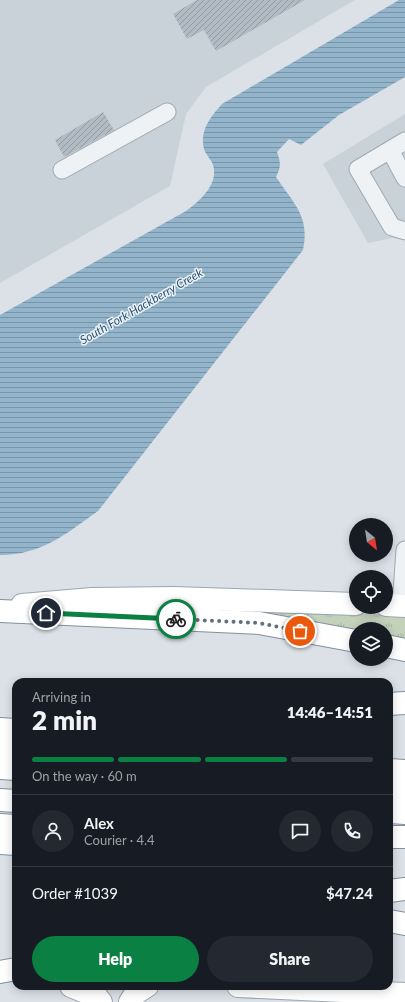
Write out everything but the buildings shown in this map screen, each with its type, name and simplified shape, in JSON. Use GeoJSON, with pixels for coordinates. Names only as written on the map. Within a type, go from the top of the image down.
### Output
{"type":"FeatureCollection","features":[{"type":"Feature","properties":{"kind":"main road"},"geometry":{"type":"LineString","coordinates":[[0,606],[92,599],[175,598],[349,604]]}},
{"type":"Feature","properties":{"kind":"main road"},"geometry":{"type":"LineString","coordinates":[[0,611],[259,623],[349,640]]}},
{"type":"Feature","properties":{"kind":"main road"},"geometry":{"type":"LineString","coordinates":[[393,647],[405,650]]}},
{"type":"Feature","properties":{"kind":"main road"},"geometry":{"type":"LineString","coordinates":[[393,704],[405,703]]}},
{"type":"Feature","properties":{"kind":"main road"},"geometry":{"type":"LineString","coordinates":[[0,729],[12,730]]}},
{"type":"Feature","properties":{"kind":"main road"},"geometry":{"type":"LineString","coordinates":[[0,748],[12,749]]}},
{"type":"Feature","properties":{"kind":"main road"},"geometry":{"type":"LineString","coordinates":[[0,768],[12,769]]}},
{"type":"Feature","properties":{"kind":"main road"},"geometry":{"type":"LineString","coordinates":[[393,770],[405,771]]}},
{"type":"Feature","properties":{"kind":"main road"},"geometry":{"type":"LineString","coordinates":[[393,792],[405,793]]}},
{"type":"Feature","properties":{"kind":"main road"},"geometry":{"type":"LineString","coordinates":[[0,800],[12,801]]}},
{"type":"Feature","properties":{"kind":"main road"},"geometry":{"type":"LineString","coordinates":[[393,812],[405,813]]}},
{"type":"Feature","properties":{"kind":"main road"},"geometry":{"type":"LineString","coordinates":[[0,825],[12,826]]}},
{"type":"Feature","properties":{"kind":"main road"},"geometry":{"type":"LineString","coordinates":[[393,837],[405,837]]}},
{"type":"Feature","properties":{"kind":"main road"},"geometry":{"type":"LineString","coordinates":[[0,843],[12,844]]}},
{"type":"Feature","properties":{"kind":"main road"},"geometry":{"type":"LineString","coordinates":[[393,890],[405,889]]}},
{"type":"Feature","properties":{"kind":"main road"},"geometry":{"type":"LineString","coordinates":[[393,922],[405,924]]}},
{"type":"Feature","properties":{"kind":"main road"},"geometry":{"type":"LineString","coordinates":[[0,972],[12,970]]}},
{"type":"Feature","properties":{"kind":"main road"},"geometry":{"type":"LineString","coordinates":[[0,977],[12,977]]}},
{"type":"Feature","properties":{"kind":"main road"},"geometry":{"type":"LineString","coordinates":[[80,990],[97,997],[101,1002]]}},
{"type":"Feature","properties":{"kind":"main road"},"geometry":{"type":"LineString","coordinates":[[130,1002],[136,993],[141,990]]}},
{"type":"Feature","properties":{"kind":"main road"},"geometry":{"type":"LineString","coordinates":[[322,990],[405,994]]}},
{"type":"Feature","properties":{"kind":"street"},"geometry":{"type":"LineString","coordinates":[[62,170],[167,112]]}},
{"type":"Feature","properties":{"kind":"street"},"geometry":{"type":"LineString","coordinates":[[405,141],[358,169],[392,227],[405,230]]}},
{"type":"Feature","properties":{"kind":"street"},"geometry":{"type":"LineString","coordinates":[[390,150],[405,178]]}},
{"type":"Feature","properties":{"kind":"street"},"geometry":{"type":"LineString","coordinates":[[397,606],[405,550]]}},
{"type":"Feature","properties":{"kind":"shaded area"},"geometry":{"type":"Polygon","coordinates":[[[0,0],[355,0],[206,87],[186,114],[170,186],[0,283],[0,0]]]}},
{"type":"Feature","properties":{"kind":"shaded area"},"geometry":{"type":"Polygon","coordinates":[[[405,114],[405,240],[392,238],[368,243],[323,164],[405,114]]]}},
{"type":"Feature","properties":{"kind":"green space"},"geometry":{"type":"Polygon","coordinates":[[[130,605],[275,608],[349,613],[349,614],[405,616],[405,639],[393,636],[393,622],[349,622],[349,629],[317,622],[130,605]]]}},
{"type":"Feature","properties":{"kind":"water","name":"South Fork Hackberry Creek"},"geometry":{"type":"Polygon","coordinates":[[[399,0],[405,0],[405,77],[339,115],[301,145],[289,139],[277,152],[280,165],[276,177],[299,211],[302,219],[305,238],[303,250],[98,511],[64,535],[41,547],[15,554],[0,555],[0,315],[186,211],[202,197],[211,185],[214,172],[213,165],[204,149],[203,136],[207,124],[222,104],[399,0]]]}},
{"type":"Feature","properties":{"kind":"way so far"},"geometry":{"type":"LineString","coordinates":[[176,619],[259,623],[300,631]]}},
{"type":"Feature","properties":{"kind":"route"},"geometry":{"type":"LineString","coordinates":[[46,613],[176,619]]}}]}
